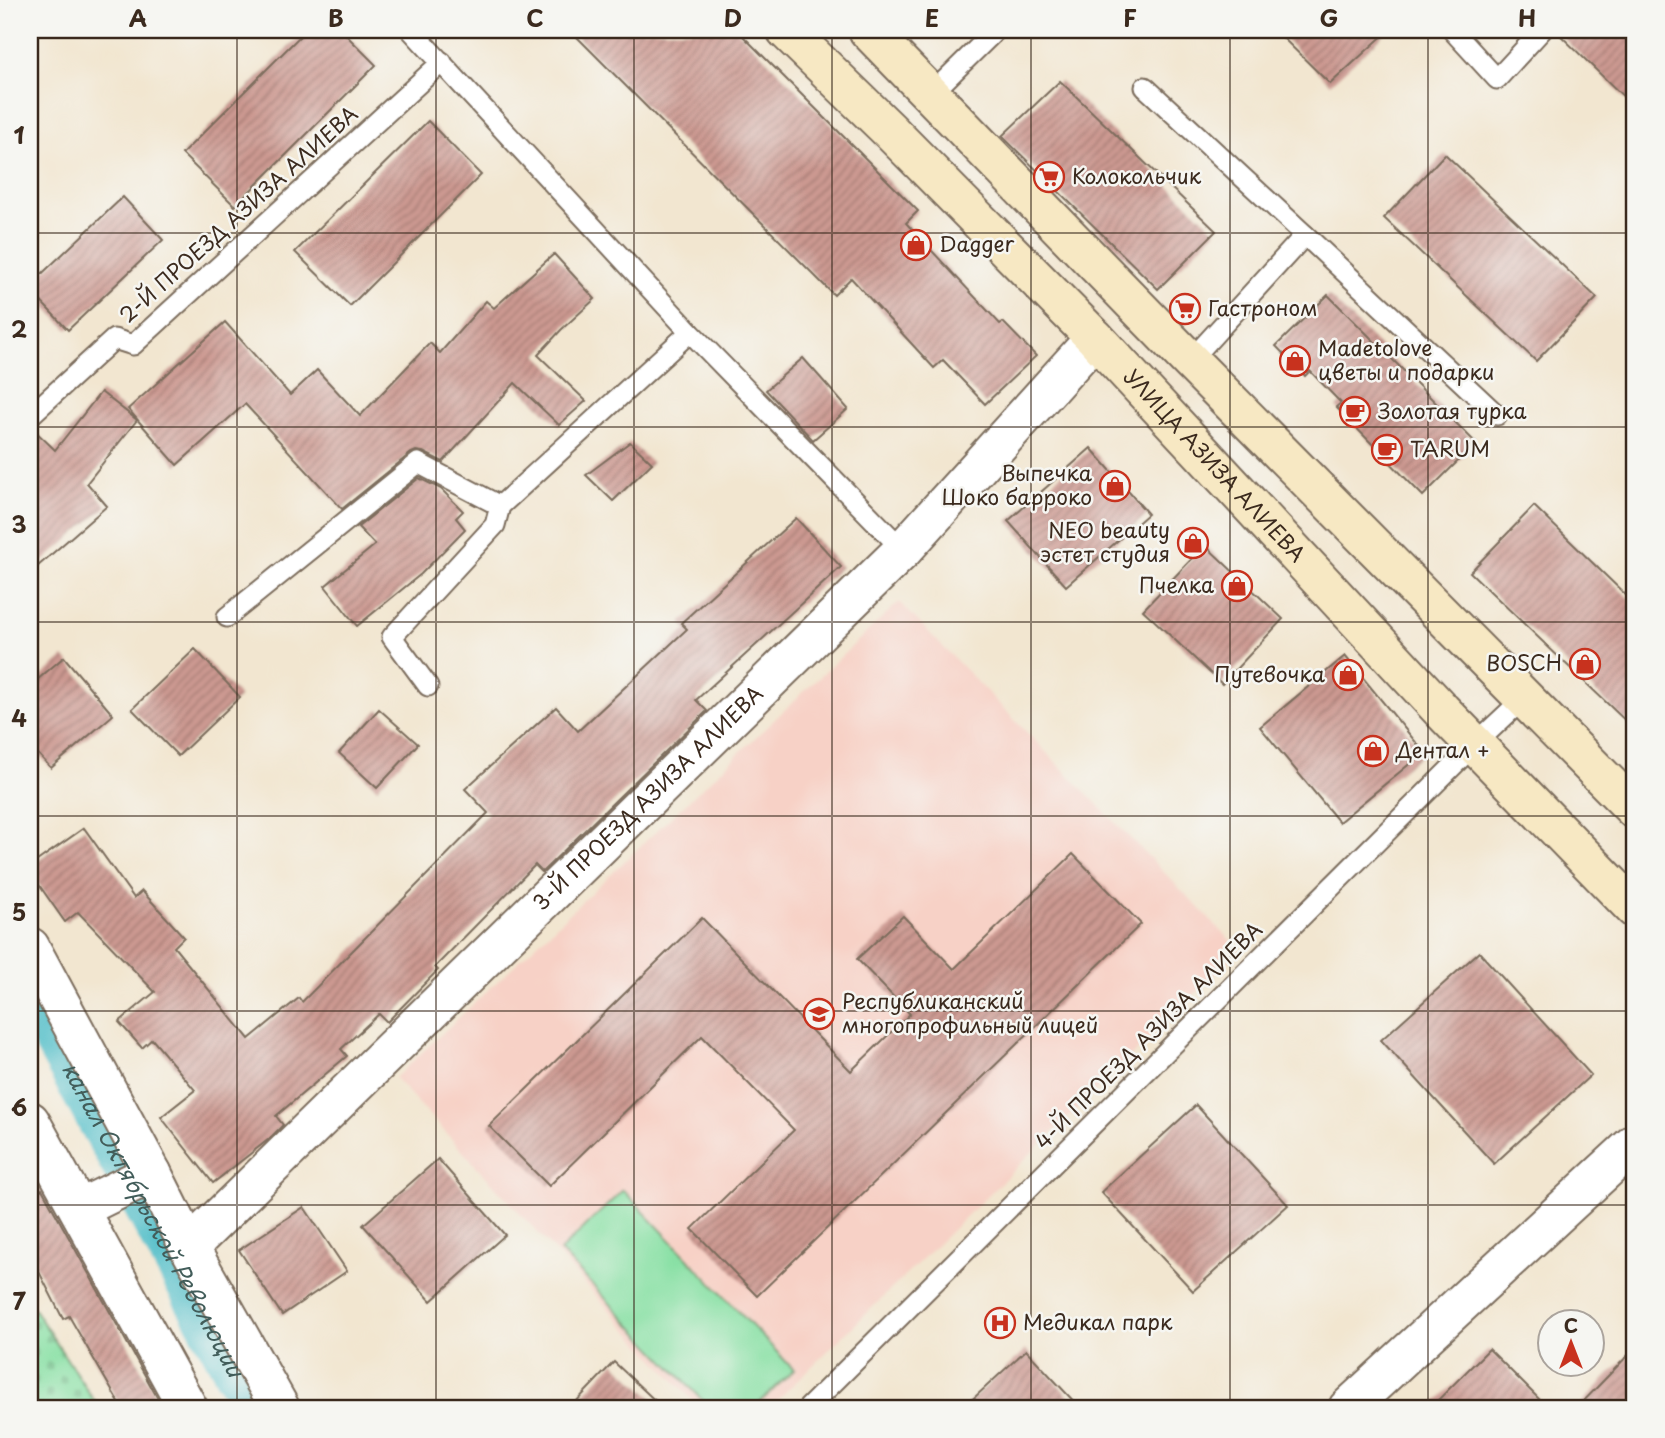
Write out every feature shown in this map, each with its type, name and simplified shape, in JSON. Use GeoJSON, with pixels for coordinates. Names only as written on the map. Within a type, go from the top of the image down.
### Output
{"type":"FeatureCollection","features":[{"type":"Feature","properties":{"kind":"main road","name":"УЛИЦА АЗИЗА АЛИЕВА"},"geometry":{"type":"LineString","coordinates":[[786,30],[1096,338],[1442,711],[1635,909]]}},
{"type":"Feature","properties":{"kind":"main road"},"geometry":{"type":"LineString","coordinates":[[868,30],[1189,361],[1635,810]]}},
{"type":"Feature","properties":{"kind":"street","name":"3-Й ПРОЕЗД АЗИЗА АЛИЕВА"},"geometry":{"type":"LineString","coordinates":[[190,1247],[903,550],[1096,338]]}},
{"type":"Feature","properties":{"kind":"street"},"geometry":{"type":"LineString","coordinates":[[30,947],[190,1247],[280,1408]]}},
{"type":"Feature","properties":{"kind":"street"},"geometry":{"type":"LineString","coordinates":[[30,1121],[188,1408]]}},
{"type":"Feature","properties":{"kind":"street"},"geometry":{"type":"LineString","coordinates":[[1348,1408],[1635,1143]]}},
{"type":"Feature","properties":{"kind":"street"},"geometry":{"type":"LineString","coordinates":[[79,1209],[152,1173]]}},
{"type":"Feature","properties":{"kind":"lane"},"geometry":{"type":"LineString","coordinates":[[411,30],[690,332],[903,550]]}},
{"type":"Feature","properties":{"kind":"lane"},"geometry":{"type":"LineString","coordinates":[[931,94],[996,30]]}},
{"type":"Feature","properties":{"kind":"lane"},"geometry":{"type":"LineString","coordinates":[[1452,30],[1497,79],[1542,30]]}},
{"type":"Feature","properties":{"kind":"lane","name":"2-Й ПРОЕЗД АЗИЗА АЛИЕВА"},"geometry":{"type":"LineString","coordinates":[[31,412],[114,340],[133,345],[442,62]]}},
{"type":"Feature","properties":{"kind":"lane"},"geometry":{"type":"LineString","coordinates":[[1145,88],[1497,415]]}},
{"type":"Feature","properties":{"kind":"lane"},"geometry":{"type":"LineString","coordinates":[[1189,361],[1305,235]]}},
{"type":"Feature","properties":{"kind":"lane"},"geometry":{"type":"LineString","coordinates":[[428,685],[392,637],[495,525],[500,506],[690,332]]}},
{"type":"Feature","properties":{"kind":"lane"},"geometry":{"type":"LineString","coordinates":[[227,617],[418,463],[500,506]]}},
{"type":"Feature","properties":{"kind":"lane","name":"4-Й ПРОЕЗД АЗИЗА АЛИЕВА"},"geometry":{"type":"LineString","coordinates":[[808,1408],[1524,698]]}},
{"type":"Feature","properties":{"kind":"shaded area","name":"Республиканский многопрофильный лицей"},"geometry":{"type":"Polygon","coordinates":[[[899,602],[1240,950],[769,1408],[700,1408],[395,1078],[899,602]]]}},
{"type":"Feature","properties":{"kind":"green space"},"geometry":{"type":"Polygon","coordinates":[[[623,1190],[794,1370],[754,1408],[710,1408],[560,1251],[623,1190]]]}},
{"type":"Feature","properties":{"kind":"green space"},"geometry":{"type":"Polygon","coordinates":[[[30,1303],[99,1408],[30,1408],[30,1303]]]}},
{"type":"Feature","properties":{"kind":"building"},"geometry":{"type":"Polygon","coordinates":[[[306,30],[341,30],[376,65],[235,206],[182,154],[306,30]]]}},
{"type":"Feature","properties":{"kind":"building"},"geometry":{"type":"Polygon","coordinates":[[[570,30],[737,30],[918,211],[906,223],[1000,324],[1003,322],[1036,356],[985,404],[943,360],[934,368],[851,278],[834,295],[570,30]]]}},
{"type":"Feature","properties":{"kind":"building"},"geometry":{"type":"Polygon","coordinates":[[[1275,30],[1389,30],[1330,84],[1275,30]]]}},
{"type":"Feature","properties":{"kind":"building"},"geometry":{"type":"Polygon","coordinates":[[[1555,30],[1635,30],[1635,108],[1555,30]]]}},
{"type":"Feature","properties":{"kind":"building"},"geometry":{"type":"Polygon","coordinates":[[[1060,81],[1216,231],[1158,289],[1002,136],[1060,81]]]}},
{"type":"Feature","properties":{"kind":"building"},"geometry":{"type":"Polygon","coordinates":[[[428,121],[481,175],[350,306],[295,252],[428,121]]]}},
{"type":"Feature","properties":{"kind":"building"},"geometry":{"type":"Polygon","coordinates":[[[1445,154],[1597,298],[1536,361],[1384,218],[1445,154]]]}},
{"type":"Feature","properties":{"kind":"building"},"geometry":{"type":"Polygon","coordinates":[[[123,197],[163,240],[68,330],[30,290],[30,285],[123,197]]]}},
{"type":"Feature","properties":{"kind":"building"},"geometry":{"type":"Polygon","coordinates":[[[554,254],[595,299],[538,355],[586,401],[559,425],[515,383],[443,462],[423,452],[411,453],[342,509],[245,404],[177,465],[128,409],[225,322],[290,395],[317,370],[360,416],[430,343],[440,353],[486,301],[494,308],[554,254]]]}},
{"type":"Feature","properties":{"kind":"building"},"geometry":{"type":"Polygon","coordinates":[[[1328,295],[1476,443],[1423,496],[1336,407],[1341,403],[1310,371],[1305,376],[1276,346],[1328,295]]]}},
{"type":"Feature","properties":{"kind":"building"},"geometry":{"type":"Polygon","coordinates":[[[803,358],[848,409],[813,440],[766,390],[803,358]]]}},
{"type":"Feature","properties":{"kind":"building"},"geometry":{"type":"Polygon","coordinates":[[[101,392],[137,420],[87,483],[107,506],[30,573],[30,426],[55,450],[101,392]]]}},
{"type":"Feature","properties":{"kind":"building"},"geometry":{"type":"Polygon","coordinates":[[[630,442],[652,463],[613,501],[586,475],[630,442]]]}},
{"type":"Feature","properties":{"kind":"building"},"geometry":{"type":"Polygon","coordinates":[[[1091,448],[1148,514],[1066,586],[1008,521],[1091,448]]]}},
{"type":"Feature","properties":{"kind":"building"},"geometry":{"type":"Polygon","coordinates":[[[419,478],[441,489],[463,511],[456,518],[465,529],[421,574],[357,626],[325,586],[375,545],[358,527],[419,478]]]}},
{"type":"Feature","properties":{"kind":"building"},"geometry":{"type":"Polygon","coordinates":[[[1534,506],[1635,604],[1635,730],[1470,572],[1534,506]]]}},
{"type":"Feature","properties":{"kind":"building"},"geometry":{"type":"Polygon","coordinates":[[[796,518],[841,567],[696,700],[707,711],[542,872],[535,865],[435,967],[438,970],[387,1022],[379,1014],[341,1049],[347,1056],[276,1116],[283,1125],[213,1183],[161,1117],[195,1090],[152,1039],[142,1048],[119,1022],[155,992],[78,912],[65,922],[30,872],[30,866],[84,828],[134,898],[142,891],[184,937],[174,947],[249,1039],[299,998],[302,1002],[488,813],[465,789],[556,707],[578,731],[687,629],[681,623],[796,518]]]}},
{"type":"Feature","properties":{"kind":"building"},"geometry":{"type":"Polygon","coordinates":[[[1205,545],[1283,619],[1222,684],[1143,610],[1205,545]]]}},
{"type":"Feature","properties":{"kind":"building"},"geometry":{"type":"Polygon","coordinates":[[[195,649],[240,697],[178,756],[132,709],[195,649]]]}},
{"type":"Feature","properties":{"kind":"building"},"geometry":{"type":"Polygon","coordinates":[[[1345,656],[1424,752],[1339,822],[1260,727],[1345,656]]]}},
{"type":"Feature","properties":{"kind":"building"},"geometry":{"type":"Polygon","coordinates":[[[64,657],[113,715],[51,768],[30,745],[30,686],[64,657]]]}},
{"type":"Feature","properties":{"kind":"building"},"geometry":{"type":"Polygon","coordinates":[[[379,709],[418,744],[377,788],[339,753],[379,709]]]}},
{"type":"Feature","properties":{"kind":"building"},"geometry":{"type":"Polygon","coordinates":[[[1073,854],[1141,924],[757,1296],[692,1229],[794,1130],[702,1036],[549,1186],[489,1126],[702,918],[851,1071],[910,1014],[857,959],[903,916],[954,969],[1073,854]]]}},
{"type":"Feature","properties":{"kind":"building"},"geometry":{"type":"Polygon","coordinates":[[[1479,952],[1591,1075],[1494,1164],[1381,1040],[1479,952]]]}},
{"type":"Feature","properties":{"kind":"building"},"geometry":{"type":"Polygon","coordinates":[[[1196,1105],[1288,1205],[1193,1291],[1101,1192],[1196,1105]]]}},
{"type":"Feature","properties":{"kind":"building"},"geometry":{"type":"Polygon","coordinates":[[[438,1159],[505,1235],[431,1301],[363,1225],[438,1159]]]}},
{"type":"Feature","properties":{"kind":"building"},"geometry":{"type":"Polygon","coordinates":[[[42,1189],[163,1408],[122,1408],[69,1316],[63,1319],[30,1254],[30,1195],[42,1189]]]}},
{"type":"Feature","properties":{"kind":"building"},"geometry":{"type":"Polygon","coordinates":[[[304,1207],[347,1271],[282,1315],[239,1250],[304,1207]]]}},
{"type":"Feature","properties":{"kind":"building"},"geometry":{"type":"Polygon","coordinates":[[[1635,1348],[1635,1408],[1577,1408],[1635,1348]]]}},
{"type":"Feature","properties":{"kind":"building"},"geometry":{"type":"Polygon","coordinates":[[[1489,1349],[1548,1408],[1430,1408],[1489,1349]]]}},
{"type":"Feature","properties":{"kind":"building"},"geometry":{"type":"Polygon","coordinates":[[[1026,1350],[1080,1408],[963,1408],[1026,1350]]]}},
{"type":"Feature","properties":{"kind":"building"},"geometry":{"type":"Polygon","coordinates":[[[614,1362],[663,1408],[570,1408],[614,1362]]]}},
{"type":"Feature","properties":{"kind":"waterway","name":"канал Октябрьской Революции"},"geometry":{"type":"LineString","coordinates":[[30,994],[255,1408]]}},
{"type":"Feature","properties":{"kind":"place","name":"Колокольчик"},"geometry":{"type":"Point","coordinates":[1049,177]}},
{"type":"Feature","properties":{"kind":"place","name":"Dagger"},"geometry":{"type":"Point","coordinates":[916,245]}},
{"type":"Feature","properties":{"kind":"place","name":"Гастроном"},"geometry":{"type":"Point","coordinates":[1185,309]}},
{"type":"Feature","properties":{"kind":"place","name":"Madetolove цветы и подарки"},"geometry":{"type":"Point","coordinates":[1295,361]}},
{"type":"Feature","properties":{"kind":"place","name":"Золотая турка"},"geometry":{"type":"Point","coordinates":[1355,412]}},
{"type":"Feature","properties":{"kind":"place","name":"TARUM"},"geometry":{"type":"Point","coordinates":[1387,450]}},
{"type":"Feature","properties":{"kind":"place","name":"Выпечка Шоко барроко"},"geometry":{"type":"Point","coordinates":[1115,486]}},
{"type":"Feature","properties":{"kind":"place","name":"NEO beauty эстет студия"},"geometry":{"type":"Point","coordinates":[1193,543]}},
{"type":"Feature","properties":{"kind":"place","name":"Пчелка"},"geometry":{"type":"Point","coordinates":[1237,586]}},
{"type":"Feature","properties":{"kind":"place","name":"BOSCH"},"geometry":{"type":"Point","coordinates":[1585,664]}},
{"type":"Feature","properties":{"kind":"place","name":"Путевочка"},"geometry":{"type":"Point","coordinates":[1348,675]}},
{"type":"Feature","properties":{"kind":"place","name":"Дентал +"},"geometry":{"type":"Point","coordinates":[1373,751]}},
{"type":"Feature","properties":{"kind":"place","name":"Республиканский многопрофильный лицей"},"geometry":{"type":"Point","coordinates":[819,1014]}},
{"type":"Feature","properties":{"kind":"place","name":"Медикал парк"},"geometry":{"type":"Point","coordinates":[1000,1323]}}]}
